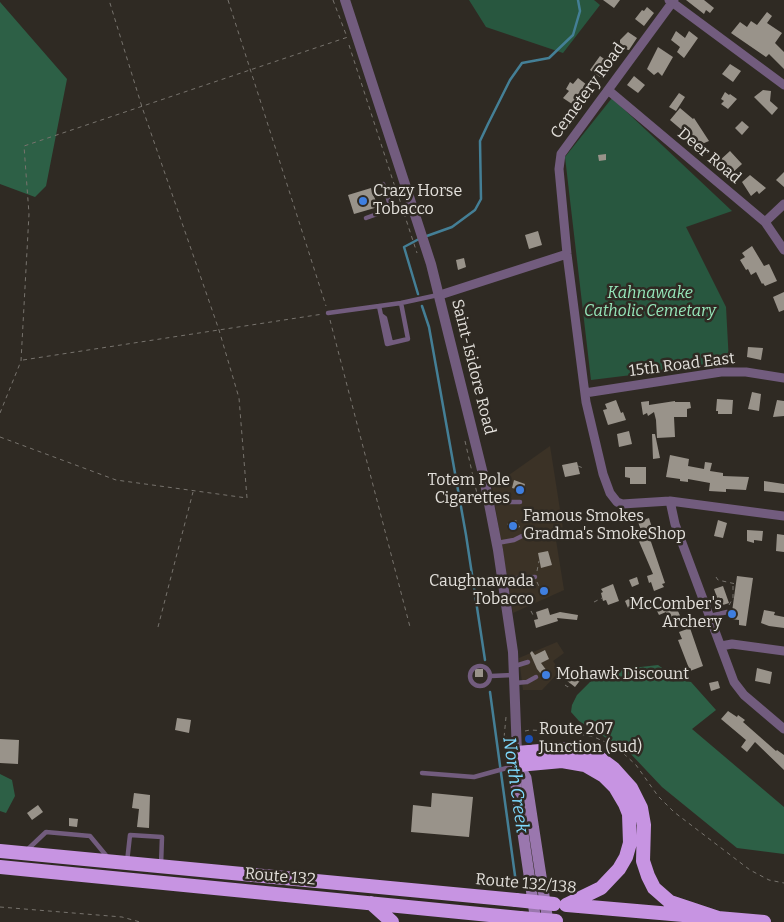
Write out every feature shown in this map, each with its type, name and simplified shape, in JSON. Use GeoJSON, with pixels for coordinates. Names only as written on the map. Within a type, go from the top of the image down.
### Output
{"type":"FeatureCollection","features":[{"type":"Feature","properties":{"kind":"highway"},"geometry":{"type":"LineString","coordinates":[[517,759],[563,749],[577,751],[601,760],[613,768],[631,788],[641,808],[644,825],[643,861],[654,888],[670,902],[718,918],[764,922]]}},
{"type":"Feature","properties":{"kind":"highway"},"geometry":{"type":"LineString","coordinates":[[517,759],[562,760],[585,765],[609,780],[627,809],[630,824],[630,843],[626,857],[619,869],[601,888],[560,904]]}},
{"type":"Feature","properties":{"kind":"highway","name":"Route 132"},"geometry":{"type":"LineString","coordinates":[[0,851],[330,883]]}},
{"type":"Feature","properties":{"kind":"highway","name":"Route 132"},"geometry":{"type":"LineString","coordinates":[[0,867],[371,903],[489,919],[520,918],[556,922]]}},
{"type":"Feature","properties":{"kind":"highway","name":"Route 132/138"},"geometry":{"type":"LineString","coordinates":[[330,883],[718,918]]}},
{"type":"Feature","properties":{"kind":"highway"},"geometry":{"type":"LineString","coordinates":[[371,903],[392,922]]}},
{"type":"Feature","properties":{"kind":"main road"},"geometry":{"type":"LineString","coordinates":[[517,759],[526,778],[556,922]]}},
{"type":"Feature","properties":{"kind":"main road"},"geometry":{"type":"LineString","coordinates":[[517,759],[515,779],[536,922]]}},
{"type":"Feature","properties":{"kind":"street","name":"Saint-Isidore Road"},"geometry":{"type":"LineString","coordinates":[[345,0],[402,191],[440,295],[484,503],[496,543],[502,579],[515,675],[517,759]]}},
{"type":"Feature","properties":{"kind":"street"},"geometry":{"type":"LineString","coordinates":[[671,1],[784,85]]}},
{"type":"Feature","properties":{"kind":"street","name":"Cemetery Road"},"geometry":{"type":"LineString","coordinates":[[671,1],[561,154],[559,169],[576,331],[585,393],[600,464],[612,498],[622,504],[670,501],[784,516]]}},
{"type":"Feature","properties":{"kind":"street","name":"Deer Road"},"geometry":{"type":"LineString","coordinates":[[608,90],[765,222],[784,250]]}},
{"type":"Feature","properties":{"kind":"street"},"geometry":{"type":"LineString","coordinates":[[765,222],[784,204]]}},
{"type":"Feature","properties":{"kind":"street"},"geometry":{"type":"LineString","coordinates":[[440,295],[567,254]]}},
{"type":"Feature","properties":{"kind":"street","name":"15th Road East"},"geometry":{"type":"LineString","coordinates":[[585,393],[721,372],[746,372],[784,378]]}},
{"type":"Feature","properties":{"kind":"street"},"geometry":{"type":"LineString","coordinates":[[670,501],[675,524],[732,679],[738,690],[784,729]]}},
{"type":"Feature","properties":{"kind":"street"},"geometry":{"type":"LineString","coordinates":[[721,646],[732,644],[784,651]]}},
{"type":"Feature","properties":{"kind":"lane"},"geometry":{"type":"LineString","coordinates":[[366,218],[391,209],[383,184]]}},
{"type":"Feature","properties":{"kind":"lane"},"geometry":{"type":"LineString","coordinates":[[387,195],[402,191]]}},
{"type":"Feature","properties":{"kind":"lane"},"geometry":{"type":"LineString","coordinates":[[328,313],[401,303],[440,295]]}},
{"type":"Feature","properties":{"kind":"lane"},"geometry":{"type":"LineString","coordinates":[[379,306],[386,344],[408,340],[401,303]]}},
{"type":"Feature","properties":{"kind":"lane"},"geometry":{"type":"LineString","coordinates":[[484,503],[520,502]]}},
{"type":"Feature","properties":{"kind":"lane"},"geometry":{"type":"LineString","coordinates":[[496,543],[514,540],[522,536]]}},
{"type":"Feature","properties":{"kind":"lane"},"geometry":{"type":"LineString","coordinates":[[502,579],[535,577]]}},
{"type":"Feature","properties":{"kind":"lane"},"geometry":{"type":"LineString","coordinates":[[710,616],[726,610]]}},
{"type":"Feature","properties":{"kind":"lane"},"geometry":{"type":"LineString","coordinates":[[515,675],[528,662]]}},
{"type":"Feature","properties":{"kind":"lane"},"geometry":{"type":"LineString","coordinates":[[479,666],[489,670],[490,676],[488,683],[482,686],[473,684],[469,676],[470,670],[479,666]]}},
{"type":"Feature","properties":{"kind":"lane"},"geometry":{"type":"LineString","coordinates":[[490,676],[515,675],[527,682],[536,677]]}},
{"type":"Feature","properties":{"kind":"lane"},"geometry":{"type":"LineString","coordinates":[[422,773],[474,777],[517,759]]}},
{"type":"Feature","properties":{"kind":"lane"},"geometry":{"type":"LineString","coordinates":[[23,853],[46,832],[90,836],[112,862]]}},
{"type":"Feature","properties":{"kind":"lane"},"geometry":{"type":"LineString","coordinates":[[127,863],[130,835],[162,837],[160,866]]}},
{"type":"Feature","properties":{"kind":"path"},"geometry":{"type":"LineString","coordinates":[[0,437],[116,480],[247,498],[239,398],[219,330],[142,107],[110,0]]}},
{"type":"Feature","properties":{"kind":"path"},"geometry":{"type":"LineString","coordinates":[[228,0],[328,313],[410,627]]}},
{"type":"Feature","properties":{"kind":"path"},"geometry":{"type":"LineString","coordinates":[[333,0],[402,191],[419,259]]}},
{"type":"Feature","properties":{"kind":"path"},"geometry":{"type":"LineString","coordinates":[[0,413],[21,361],[29,214],[24,146],[347,38]]}},
{"type":"Feature","properties":{"kind":"path"},"geometry":{"type":"LineString","coordinates":[[21,361],[328,313]]}},
{"type":"Feature","properties":{"kind":"path"},"geometry":{"type":"LineString","coordinates":[[464,436],[484,503]]}},
{"type":"Feature","properties":{"kind":"path"},"geometry":{"type":"LineString","coordinates":[[578,466],[583,468]]}},
{"type":"Feature","properties":{"kind":"path"},"geometry":{"type":"LineString","coordinates":[[158,628],[193,491]]}},
{"type":"Feature","properties":{"kind":"path"},"geometry":{"type":"LineString","coordinates":[[716,577],[718,580],[735,584],[734,598],[726,610]]}},
{"type":"Feature","properties":{"kind":"path"},"geometry":{"type":"LineString","coordinates":[[594,602],[602,598]]}},
{"type":"Feature","properties":{"kind":"path"},"geometry":{"type":"LineString","coordinates":[[532,611],[533,615],[536,614]]}},
{"type":"Feature","properties":{"kind":"path"},"geometry":{"type":"LineString","coordinates":[[565,685],[568,687],[570,683]]}},
{"type":"Feature","properties":{"kind":"path"},"geometry":{"type":"LineString","coordinates":[[525,731],[570,732],[594,737],[612,744],[636,765],[658,796],[674,812],[750,870],[769,880],[784,883]]}},
{"type":"Feature","properties":{"kind":"path"},"geometry":{"type":"LineString","coordinates":[[0,907],[122,917],[140,922]]}},
{"type":"Feature","properties":{"kind":"shaded area"},"geometry":{"type":"Polygon","coordinates":[[[550,446],[563,529],[555,534],[564,590],[513,613],[492,487],[550,446]]]}},
{"type":"Feature","properties":{"kind":"shaded area"},"geometry":{"type":"Polygon","coordinates":[[[557,642],[564,653],[553,661],[560,671],[542,690],[523,690],[519,658],[557,642]]]}},
{"type":"Feature","properties":{"kind":"green space"},"geometry":{"type":"Polygon","coordinates":[[[469,0],[594,0],[600,5],[563,53],[486,27],[469,0]]]}},
{"type":"Feature","properties":{"kind":"green space"},"geometry":{"type":"Polygon","coordinates":[[[0,2],[67,79],[46,186],[35,197],[0,184],[0,2]]]}},
{"type":"Feature","properties":{"kind":"green space","name":"Kahnawake Catholic Cemetary"},"geometry":{"type":"Polygon","coordinates":[[[612,98],[732,211],[686,227],[726,307],[729,363],[591,380],[565,157],[612,98]]]}},
{"type":"Feature","properties":{"kind":"green space"},"geometry":{"type":"Polygon","coordinates":[[[658,665],[679,680],[691,682],[716,710],[692,729],[784,807],[784,854],[737,848],[662,787],[629,752],[579,721],[571,712],[577,695],[590,682],[602,675],[615,670],[658,665]]]}},
{"type":"Feature","properties":{"kind":"green space"},"geometry":{"type":"Polygon","coordinates":[[[0,774],[12,780],[15,796],[6,813],[0,811],[0,774]]]}},
{"type":"Feature","properties":{"kind":"building"},"geometry":{"type":"Polygon","coordinates":[[[603,0],[620,0],[614,8],[603,0]]]}},
{"type":"Feature","properties":{"kind":"building"},"geometry":{"type":"Polygon","coordinates":[[[686,0],[704,0],[714,8],[710,13],[706,10],[704,14],[686,0]]]}},
{"type":"Feature","properties":{"kind":"building"},"geometry":{"type":"Polygon","coordinates":[[[647,7],[654,13],[644,26],[635,19],[647,7]]]}},
{"type":"Feature","properties":{"kind":"building"},"geometry":{"type":"Polygon","coordinates":[[[767,12],[772,16],[767,23],[782,33],[775,43],[784,52],[784,69],[769,54],[766,57],[731,33],[740,22],[747,27],[751,21],[757,25],[767,12]]]}},
{"type":"Feature","properties":{"kind":"building"},"geometry":{"type":"Polygon","coordinates":[[[676,31],[685,38],[689,31],[698,38],[684,58],[677,52],[680,47],[671,40],[676,31]]]}},
{"type":"Feature","properties":{"kind":"building"},"geometry":{"type":"Polygon","coordinates":[[[628,32],[637,38],[629,50],[624,49],[618,59],[609,56],[614,47],[620,44],[620,40],[628,32]]]}},
{"type":"Feature","properties":{"kind":"building"},"geometry":{"type":"Polygon","coordinates":[[[658,47],[673,57],[662,76],[658,72],[654,75],[647,69],[658,47]]]}},
{"type":"Feature","properties":{"kind":"building"},"geometry":{"type":"Polygon","coordinates":[[[600,56],[610,63],[600,77],[590,70],[600,56]]]}},
{"type":"Feature","properties":{"kind":"building"},"geometry":{"type":"Polygon","coordinates":[[[730,64],[741,71],[733,82],[722,74],[730,64]]]}},
{"type":"Feature","properties":{"kind":"building"},"geometry":{"type":"Polygon","coordinates":[[[634,76],[645,85],[638,93],[627,85],[634,76]]]}},
{"type":"Feature","properties":{"kind":"building"},"geometry":{"type":"Polygon","coordinates":[[[578,78],[587,85],[572,104],[563,98],[569,91],[566,89],[570,82],[573,84],[578,78]]]}},
{"type":"Feature","properties":{"kind":"building"},"geometry":{"type":"Polygon","coordinates":[[[763,90],[771,91],[770,101],[778,108],[772,115],[754,97],[763,90]]]}},
{"type":"Feature","properties":{"kind":"building"},"geometry":{"type":"Polygon","coordinates":[[[725,92],[737,99],[728,109],[721,104],[724,101],[721,99],[725,92]]]}},
{"type":"Feature","properties":{"kind":"building"},"geometry":{"type":"Polygon","coordinates":[[[679,93],[685,97],[676,111],[669,107],[679,93]]]}},
{"type":"Feature","properties":{"kind":"building"},"geometry":{"type":"Polygon","coordinates":[[[680,108],[694,118],[709,141],[697,146],[686,128],[683,131],[670,120],[680,108]]]}},
{"type":"Feature","properties":{"kind":"building"},"geometry":{"type":"Polygon","coordinates":[[[742,121],[749,127],[742,135],[735,128],[742,121]]]}},
{"type":"Feature","properties":{"kind":"building"},"geometry":{"type":"Polygon","coordinates":[[[730,151],[742,164],[730,175],[718,162],[730,151]]]}},
{"type":"Feature","properties":{"kind":"building"},"geometry":{"type":"Polygon","coordinates":[[[606,154],[606,160],[599,161],[598,155],[606,154]]]}},
{"type":"Feature","properties":{"kind":"building"},"geometry":{"type":"Polygon","coordinates":[[[784,172],[784,187],[776,180],[784,172]]]}},
{"type":"Feature","properties":{"kind":"building"},"geometry":{"type":"Polygon","coordinates":[[[750,175],[766,188],[759,194],[757,191],[751,196],[742,182],[750,175]]]}},
{"type":"Feature","properties":{"kind":"building","name":"Crazy Horse Tobacco"},"geometry":{"type":"Polygon","coordinates":[[[371,188],[378,207],[354,214],[348,195],[371,188]]]}},
{"type":"Feature","properties":{"kind":"building"},"geometry":{"type":"Polygon","coordinates":[[[538,231],[542,245],[529,249],[525,235],[538,231]]]}},
{"type":"Feature","properties":{"kind":"building"},"geometry":{"type":"Polygon","coordinates":[[[752,246],[764,266],[769,264],[777,281],[765,286],[756,272],[751,275],[748,269],[746,270],[740,260],[745,257],[742,253],[752,246]]]}},
{"type":"Feature","properties":{"kind":"building"},"geometry":{"type":"Polygon","coordinates":[[[464,258],[466,267],[458,270],[456,260],[464,258]]]}},
{"type":"Feature","properties":{"kind":"building"},"geometry":{"type":"Polygon","coordinates":[[[784,292],[784,310],[779,312],[773,297],[784,292]]]}},
{"type":"Feature","properties":{"kind":"building"},"geometry":{"type":"Polygon","coordinates":[[[748,347],[763,348],[761,360],[747,357],[748,347]]]}},
{"type":"Feature","properties":{"kind":"building"},"geometry":{"type":"Polygon","coordinates":[[[752,392],[761,394],[759,411],[748,409],[752,392]]]}},
{"type":"Feature","properties":{"kind":"building"},"geometry":{"type":"Polygon","coordinates":[[[717,399],[733,400],[732,414],[718,414],[718,411],[716,411],[717,399]]]}},
{"type":"Feature","properties":{"kind":"building"},"geometry":{"type":"Polygon","coordinates":[[[616,400],[626,420],[608,425],[603,410],[607,409],[605,404],[616,400]]]}},
{"type":"Feature","properties":{"kind":"building"},"geometry":{"type":"Polygon","coordinates":[[[777,400],[784,401],[784,416],[773,417],[777,400]]]}},
{"type":"Feature","properties":{"kind":"building"},"geometry":{"type":"Polygon","coordinates":[[[649,401],[649,405],[675,401],[690,402],[691,408],[687,409],[687,417],[674,417],[675,437],[657,438],[654,412],[648,416],[647,413],[643,415],[641,402],[649,401]]]}},
{"type":"Feature","properties":{"kind":"building"},"geometry":{"type":"Polygon","coordinates":[[[629,431],[632,444],[619,447],[617,434],[629,431]]]}},
{"type":"Feature","properties":{"kind":"building"},"geometry":{"type":"Polygon","coordinates":[[[652,434],[655,434],[660,458],[653,459],[652,434]]]}},
{"type":"Feature","properties":{"kind":"building"},"geometry":{"type":"Polygon","coordinates":[[[670,455],[689,459],[688,466],[704,469],[705,462],[712,463],[710,471],[723,473],[723,476],[749,477],[746,490],[726,489],[726,492],[709,491],[710,483],[688,479],[688,482],[680,481],[680,479],[666,477],[670,455]]]}},
{"type":"Feature","properties":{"kind":"building"},"geometry":{"type":"Polygon","coordinates":[[[577,462],[580,474],[565,477],[562,465],[577,462]]]}},
{"type":"Feature","properties":{"kind":"building"},"geometry":{"type":"Polygon","coordinates":[[[625,467],[646,467],[646,484],[630,484],[630,478],[625,477],[625,467]]]}},
{"type":"Feature","properties":{"kind":"building"},"geometry":{"type":"Polygon","coordinates":[[[514,480],[525,484],[522,494],[515,492],[516,489],[512,488],[514,480]]]}},
{"type":"Feature","properties":{"kind":"building"},"geometry":{"type":"Polygon","coordinates":[[[764,481],[784,484],[784,493],[764,491],[764,481]]]}},
{"type":"Feature","properties":{"kind":"building"},"geometry":{"type":"Polygon","coordinates":[[[649,518],[654,534],[649,536],[665,583],[662,584],[664,587],[654,591],[647,576],[653,574],[635,532],[641,530],[638,522],[649,518]]]}},
{"type":"Feature","properties":{"kind":"building"},"geometry":{"type":"Polygon","coordinates":[[[516,520],[520,527],[510,531],[507,524],[516,520]]]}},
{"type":"Feature","properties":{"kind":"building"},"geometry":{"type":"Polygon","coordinates":[[[718,520],[727,523],[723,538],[714,536],[718,520]]]}},
{"type":"Feature","properties":{"kind":"building"},"geometry":{"type":"Polygon","coordinates":[[[747,530],[763,531],[762,541],[754,540],[754,543],[747,541],[747,530]]]}},
{"type":"Feature","properties":{"kind":"building"},"geometry":{"type":"Polygon","coordinates":[[[777,534],[784,535],[784,552],[776,551],[777,534]]]}},
{"type":"Feature","properties":{"kind":"building"},"geometry":{"type":"Polygon","coordinates":[[[548,551],[552,565],[541,568],[538,553],[548,551]]]}},
{"type":"Feature","properties":{"kind":"building"},"geometry":{"type":"Polygon","coordinates":[[[737,576],[753,578],[746,626],[739,625],[739,620],[731,619],[737,576]]]}},
{"type":"Feature","properties":{"kind":"building"},"geometry":{"type":"Polygon","coordinates":[[[637,577],[639,584],[632,587],[629,580],[637,577]]]}},
{"type":"Feature","properties":{"kind":"building"},"geometry":{"type":"Polygon","coordinates":[[[613,584],[619,601],[608,605],[606,600],[603,601],[601,589],[613,584]]]}},
{"type":"Feature","properties":{"kind":"building"},"geometry":{"type":"Polygon","coordinates":[[[723,586],[729,603],[720,606],[714,589],[723,586]]]}},
{"type":"Feature","properties":{"kind":"building"},"geometry":{"type":"Polygon","coordinates":[[[632,597],[635,605],[628,608],[625,601],[632,597]]]}},
{"type":"Feature","properties":{"kind":"building"},"geometry":{"type":"Polygon","coordinates":[[[674,602],[680,610],[678,611],[681,618],[671,623],[666,612],[659,615],[656,609],[674,602]]]}},
{"type":"Feature","properties":{"kind":"building"},"geometry":{"type":"Polygon","coordinates":[[[548,608],[550,615],[560,612],[578,615],[577,620],[557,618],[558,621],[536,628],[534,620],[538,619],[536,612],[548,608]]]}},
{"type":"Feature","properties":{"kind":"building"},"geometry":{"type":"Polygon","coordinates":[[[764,610],[775,612],[774,615],[784,617],[784,628],[761,623],[764,610]]]}},
{"type":"Feature","properties":{"kind":"building"},"geometry":{"type":"Polygon","coordinates":[[[690,628],[703,666],[690,671],[678,640],[682,639],[679,632],[690,628]]]}},
{"type":"Feature","properties":{"kind":"building"},"geometry":{"type":"Polygon","coordinates":[[[545,650],[549,659],[541,663],[550,675],[545,679],[537,669],[530,653],[532,651],[535,655],[545,650]]]}},
{"type":"Feature","properties":{"kind":"building"},"geometry":{"type":"Polygon","coordinates":[[[570,668],[582,678],[575,687],[562,677],[570,668]]]}},
{"type":"Feature","properties":{"kind":"building"},"geometry":{"type":"Polygon","coordinates":[[[757,668],[772,672],[770,684],[755,681],[757,668]]]}},
{"type":"Feature","properties":{"kind":"building"},"geometry":{"type":"Polygon","coordinates":[[[475,669],[483,669],[483,677],[475,677],[475,669]]]}},
{"type":"Feature","properties":{"kind":"building"},"geometry":{"type":"Polygon","coordinates":[[[718,681],[720,688],[711,691],[709,683],[718,681]]]}},
{"type":"Feature","properties":{"kind":"building"},"geometry":{"type":"Polygon","coordinates":[[[728,711],[745,720],[743,722],[776,751],[784,755],[784,770],[755,742],[747,752],[741,747],[746,740],[721,719],[728,711]]]}},
{"type":"Feature","properties":{"kind":"building"},"geometry":{"type":"Polygon","coordinates":[[[177,718],[191,720],[189,733],[175,730],[177,718]]]}},
{"type":"Feature","properties":{"kind":"building"},"geometry":{"type":"Polygon","coordinates":[[[0,739],[19,740],[18,764],[0,763],[0,739]]]}},
{"type":"Feature","properties":{"kind":"building"},"geometry":{"type":"Polygon","coordinates":[[[134,793],[150,795],[149,828],[137,827],[139,809],[132,808],[134,793]]]}},
{"type":"Feature","properties":{"kind":"building"},"geometry":{"type":"Polygon","coordinates":[[[432,793],[473,797],[469,837],[411,832],[413,805],[431,807],[432,793]]]}},
{"type":"Feature","properties":{"kind":"building"},"geometry":{"type":"Polygon","coordinates":[[[38,805],[43,812],[32,820],[27,813],[38,805]]]}},
{"type":"Feature","properties":{"kind":"building"},"geometry":{"type":"Polygon","coordinates":[[[69,818],[78,819],[77,827],[69,826],[69,818]]]}},
{"type":"Feature","properties":{"kind":"waterway"},"geometry":{"type":"LineString","coordinates":[[424,237],[452,227],[475,210],[481,199],[480,141],[488,124],[510,80],[522,63],[549,58],[573,35],[580,11],[578,0]]}},
{"type":"Feature","properties":{"kind":"waterway"},"geometry":{"type":"LineString","coordinates":[[418,294],[404,247],[419,239]]}},
{"type":"Feature","properties":{"kind":"waterway"},"geometry":{"type":"LineString","coordinates":[[422,306],[429,327],[466,535],[485,660]]}},
{"type":"Feature","properties":{"kind":"waterway","name":"North Creek"},"geometry":{"type":"LineString","coordinates":[[490,692],[516,883]]}},
{"type":"Feature","properties":{"kind":"place","name":"Crazy Horse Tobacco"},"geometry":{"type":"Point","coordinates":[363,201]}},
{"type":"Feature","properties":{"kind":"place","name":"Totem Pole Cigarettes"},"geometry":{"type":"Point","coordinates":[520,490]}},
{"type":"Feature","properties":{"kind":"place","name":"Famous Smokes Gradma's SmokeShop"},"geometry":{"type":"Point","coordinates":[513,526]}},
{"type":"Feature","properties":{"kind":"place","name":"Caughnawada Tobacco"},"geometry":{"type":"Point","coordinates":[544,591]}},
{"type":"Feature","properties":{"kind":"place","name":"McComber's Archery"},"geometry":{"type":"Point","coordinates":[732,614]}},
{"type":"Feature","properties":{"kind":"place","name":"Mohawk Discount"},"geometry":{"type":"Point","coordinates":[546,675]}},
{"type":"Feature","properties":{"kind":"place","name":"Route 207 Junction (sud)"},"geometry":{"type":"Point","coordinates":[529,739]}}]}
